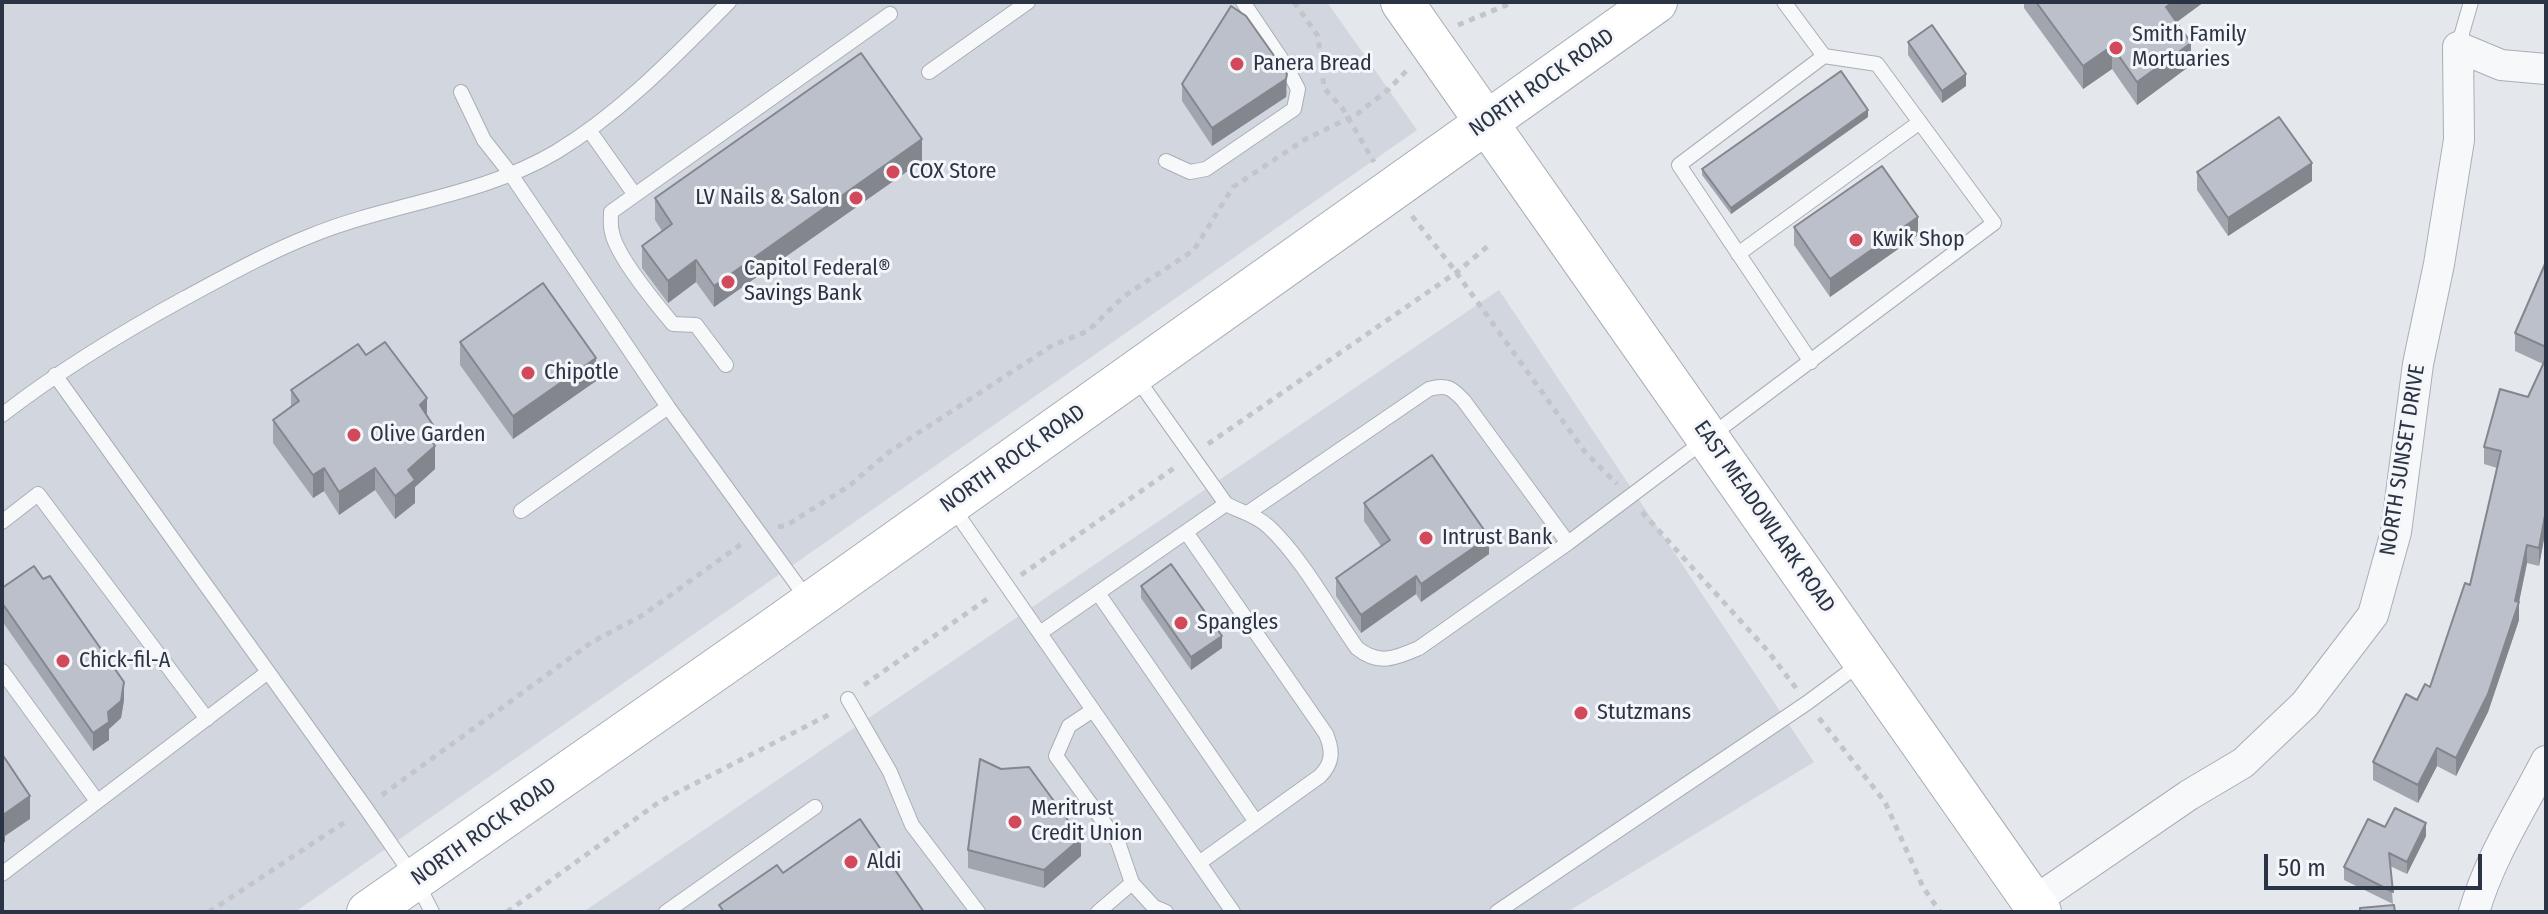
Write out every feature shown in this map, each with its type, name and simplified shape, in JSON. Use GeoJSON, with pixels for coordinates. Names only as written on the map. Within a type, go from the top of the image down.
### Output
{"type":"FeatureCollection","features":[{"type":"Feature","properties":{"kind":"main road","name":"EAST MEADOWLARK ROAD"},"geometry":{"type":"LineString","coordinates":[[1402,2],[2037,907]]}},
{"type":"Feature","properties":{"kind":"main road","name":"NORTH ROCK ROAD"},"geometry":{"type":"LineString","coordinates":[[368,912],[424,896],[811,603],[1656,2]]}},
{"type":"Feature","properties":{"kind":"street"},"geometry":{"type":"LineString","coordinates":[[2458,47],[2501,65],[2546,69]]}},
{"type":"Feature","properties":{"kind":"street","name":"NORTH SUNSET DRIVE"},"geometry":{"type":"LineString","coordinates":[[2037,907],[2189,795],[2243,763],[2305,704],[2373,615],[2396,532],[2418,364],[2439,264],[2459,140],[2458,47]]}},
{"type":"Feature","properties":{"kind":"street"},"geometry":{"type":"LineString","coordinates":[[2474,912],[2500,844],[2546,761]]}},
{"type":"Feature","properties":{"kind":"lane"},"geometry":{"type":"LineString","coordinates":[[2,415],[55,375],[121,333],[235,270],[311,235],[483,185],[553,154],[607,119],[729,2]]}},
{"type":"Feature","properties":{"kind":"lane"},"geometry":{"type":"LineString","coordinates":[[929,72],[1028,2]]}},
{"type":"Feature","properties":{"kind":"lane"},"geometry":{"type":"LineString","coordinates":[[1166,161],[1190,172],[1206,169],[1294,109],[1298,89],[1243,2]]}},
{"type":"Feature","properties":{"kind":"lane"},"geometry":{"type":"LineString","coordinates":[[1133,373],[1226,504],[1249,512],[1268,526],[1286,546],[1357,648],[1367,656],[1382,659],[1419,648],[1568,543],[1994,223],[1877,64],[1824,56],[1784,2]]}},
{"type":"Feature","properties":{"kind":"lane"},"geometry":{"type":"LineString","coordinates":[[2458,47],[2471,2]]}},
{"type":"Feature","properties":{"kind":"lane"},"geometry":{"type":"LineString","coordinates":[[726,365],[696,325],[673,324],[622,254],[612,233],[611,212],[890,14]]}},
{"type":"Feature","properties":{"kind":"lane"},"geometry":{"type":"LineString","coordinates":[[1811,362],[1679,165],[1824,56]]}},
{"type":"Feature","properties":{"kind":"lane"},"geometry":{"type":"LineString","coordinates":[[461,92],[484,140],[510,173],[668,407],[811,603]]}},
{"type":"Feature","properties":{"kind":"lane"},"geometry":{"type":"LineString","coordinates":[[1738,254],[1920,122]]}},
{"type":"Feature","properties":{"kind":"lane"},"geometry":{"type":"LineString","coordinates":[[589,130],[635,195]]}},
{"type":"Feature","properties":{"kind":"lane"},"geometry":{"type":"LineString","coordinates":[[55,375],[424,896]]}},
{"type":"Feature","properties":{"kind":"lane"},"geometry":{"type":"LineString","coordinates":[[1249,512],[1407,403],[1429,389],[1443,385],[1452,387],[1464,401],[1568,543]]}},
{"type":"Feature","properties":{"kind":"lane"},"geometry":{"type":"LineString","coordinates":[[521,511],[668,407]]}},
{"type":"Feature","properties":{"kind":"lane"},"geometry":{"type":"LineString","coordinates":[[2,522],[38,494],[207,719]]}},
{"type":"Feature","properties":{"kind":"lane"},"geometry":{"type":"LineString","coordinates":[[950,504],[1233,912]]}},
{"type":"Feature","properties":{"kind":"lane"},"geometry":{"type":"LineString","coordinates":[[1040,633],[1226,504]]}},
{"type":"Feature","properties":{"kind":"lane"},"geometry":{"type":"LineString","coordinates":[[1186,532],[1326,734],[1332,749],[1325,771],[1199,863]]}},
{"type":"Feature","properties":{"kind":"lane"},"geometry":{"type":"LineString","coordinates":[[1098,593],[1256,822]]}},
{"type":"Feature","properties":{"kind":"lane"},"geometry":{"type":"LineString","coordinates":[[1497,912],[1807,703],[1865,660]]}},
{"type":"Feature","properties":{"kind":"lane"},"geometry":{"type":"LineString","coordinates":[[2,671],[97,801]]}},
{"type":"Feature","properties":{"kind":"lane"},"geometry":{"type":"LineString","coordinates":[[2,874],[268,672]]}},
{"type":"Feature","properties":{"kind":"lane"},"geometry":{"type":"LineString","coordinates":[[848,699],[890,772],[912,825],[978,912]]}},
{"type":"Feature","properties":{"kind":"lane"},"geometry":{"type":"LineString","coordinates":[[1093,710],[1069,726],[1056,756],[1118,842],[1132,883],[1154,907],[1166,912]]}},
{"type":"Feature","properties":{"kind":"lane"},"geometry":{"type":"LineString","coordinates":[[666,912],[815,807]]}},
{"type":"Feature","properties":{"kind":"lane"},"geometry":{"type":"LineString","coordinates":[[1098,912],[1132,883]]}},
{"type":"Feature","properties":{"kind":"path"},"geometry":{"type":"LineString","coordinates":[[1294,2],[1318,36],[1324,88],[1347,118],[1360,142]]}},
{"type":"Feature","properties":{"kind":"path"},"geometry":{"type":"LineString","coordinates":[[1457,26],[1514,2]]}},
{"type":"Feature","properties":{"kind":"path"},"geometry":{"type":"LineString","coordinates":[[787,525],[849,486],[889,452],[1053,345],[1088,331],[1123,297],[1194,250],[1233,187],[1304,140],[1357,114],[1389,89]]}},
{"type":"Feature","properties":{"kind":"path"},"geometry":{"type":"LineString","coordinates":[[1428,239],[1453,268],[1585,452],[1767,650],[1885,802],[1923,887],[1940,912]]}},
{"type":"Feature","properties":{"kind":"path"},"geometry":{"type":"LineString","coordinates":[[379,798],[592,642],[643,615],[725,555]]}},
{"type":"Feature","properties":{"kind":"path"},"geometry":{"type":"LineString","coordinates":[[209,912],[327,835]]}},
{"type":"Feature","properties":{"kind":"shaded area"},"geometry":{"type":"Polygon","coordinates":[[[2,2],[1327,2],[1417,130],[295,912],[2,912],[2,2]]]}},
{"type":"Feature","properties":{"kind":"shaded area"},"geometry":{"type":"Polygon","coordinates":[[[1499,290],[1814,762],[1567,912],[583,912],[1499,290]]]}},
{"type":"Feature","properties":{"kind":"building","name":"Smith Family Mortuaries"},"geometry":{"type":"Polygon","coordinates":[[[2036,2],[2173,2],[2166,7],[2191,43],[2137,82],[2112,46],[2083,66],[2036,2]]]}},
{"type":"Feature","properties":{"kind":"building","name":"Panera Bread"},"geometry":{"type":"Polygon","coordinates":[[[1231,6],[1246,16],[1287,74],[1286,79],[1212,128],[1182,84],[1231,6]]]}},
{"type":"Feature","properties":{"kind":"building"},"geometry":{"type":"Polygon","coordinates":[[[1932,25],[1966,74],[1942,91],[1908,42],[1932,25]]]}},
{"type":"Feature","properties":{"kind":"building"},"geometry":{"type":"Polygon","coordinates":[[[861,53],[922,139],[714,286],[696,260],[668,281],[642,246],[672,224],[655,198],[861,53]]]}},
{"type":"Feature","properties":{"kind":"building"},"geometry":{"type":"Polygon","coordinates":[[[1841,71],[1868,110],[1731,208],[1702,169],[1841,71]]]}},
{"type":"Feature","properties":{"kind":"building"},"geometry":{"type":"Polygon","coordinates":[[[2279,117],[2312,163],[2228,218],[2197,172],[2279,117]]]}},
{"type":"Feature","properties":{"kind":"building","name":"Kwik Shop"},"geometry":{"type":"Polygon","coordinates":[[[1882,166],[1918,217],[1830,279],[1794,227],[1882,166]]]}},
{"type":"Feature","properties":{"kind":"building"},"geometry":{"type":"Polygon","coordinates":[[[2546,264],[2546,347],[2515,333],[2546,264]]]}},
{"type":"Feature","properties":{"kind":"building","name":"Chipotle"},"geometry":{"type":"Polygon","coordinates":[[[543,283],[596,358],[513,416],[460,342],[543,283]]]}},
{"type":"Feature","properties":{"kind":"building","name":"Olive Garden"},"geometry":{"type":"Polygon","coordinates":[[[385,342],[427,398],[420,405],[433,425],[426,431],[435,446],[408,470],[415,480],[395,496],[375,468],[339,492],[324,468],[313,475],[273,420],[299,401],[291,390],[358,344],[366,355],[385,342]]]}},
{"type":"Feature","properties":{"kind":"building"},"geometry":{"type":"Polygon","coordinates":[[[2546,358],[2546,510],[2539,548],[2527,545],[2515,601],[2519,602],[2488,694],[2456,758],[2437,748],[2418,785],[2373,762],[2406,694],[2417,700],[2425,684],[2430,687],[2465,583],[2470,585],[2501,451],[2484,447],[2500,389],[2528,397],[2546,358]]]}},
{"type":"Feature","properties":{"kind":"building","name":"Intrust Bank"},"geometry":{"type":"Polygon","coordinates":[[[1432,455],[1489,537],[1421,584],[1416,576],[1361,615],[1336,578],[1390,540],[1364,503],[1432,455]]]}},
{"type":"Feature","properties":{"kind":"building","name":"Spangles"},"geometry":{"type":"Polygon","coordinates":[[[1171,564],[1222,636],[1191,657],[1141,586],[1171,564]]]}},
{"type":"Feature","properties":{"kind":"building","name":"Chick-fil-A"},"geometry":{"type":"Polygon","coordinates":[[[34,566],[43,579],[50,576],[124,682],[121,701],[108,712],[109,722],[93,733],[2,603],[2,588],[34,566]]]}},
{"type":"Feature","properties":{"kind":"building"},"geometry":{"type":"Polygon","coordinates":[[[2,754],[30,796],[3,815],[5,819],[2,821],[2,754]]]}},
{"type":"Feature","properties":{"kind":"building","name":"Meritrust Credit Union"},"geometry":{"type":"Polygon","coordinates":[[[980,759],[1001,769],[1029,767],[1081,838],[1044,870],[968,850],[980,759]]]}},
{"type":"Feature","properties":{"kind":"building"},"geometry":{"type":"Polygon","coordinates":[[[2395,808],[2426,823],[2407,862],[2389,853],[2393,892],[2344,867],[2368,819],[2385,827],[2395,808]]]}},
{"type":"Feature","properties":{"kind":"building","name":"Aldi"},"geometry":{"type":"Polygon","coordinates":[[[860,819],[924,912],[724,912],[719,905],[777,865],[783,873],[860,819]]]}},
{"type":"Feature","properties":{"kind":"building"},"geometry":{"type":"Polygon","coordinates":[[[2394,905],[2395,912],[2360,912],[2360,908],[2394,905]]]}},
{"type":"Feature","properties":{"kind":"place","name":"Smith Family Mortuaries"},"geometry":{"type":"Point","coordinates":[2116,48]}},
{"type":"Feature","properties":{"kind":"place","name":"Panera Bread"},"geometry":{"type":"Point","coordinates":[1237,64]}},
{"type":"Feature","properties":{"kind":"place","name":"COX Store"},"geometry":{"type":"Point","coordinates":[893,172]}},
{"type":"Feature","properties":{"kind":"place","name":"LV Nails & Salon"},"geometry":{"type":"Point","coordinates":[856,198]}},
{"type":"Feature","properties":{"kind":"place","name":"Kwik Shop"},"geometry":{"type":"Point","coordinates":[1856,240]}},
{"type":"Feature","properties":{"kind":"place","name":"Capitol Federal® Savings Bank"},"geometry":{"type":"Point","coordinates":[728,282]}},
{"type":"Feature","properties":{"kind":"place","name":"Chipotle"},"geometry":{"type":"Point","coordinates":[528,373]}},
{"type":"Feature","properties":{"kind":"place","name":"Olive Garden"},"geometry":{"type":"Point","coordinates":[354,435]}},
{"type":"Feature","properties":{"kind":"place","name":"Intrust Bank"},"geometry":{"type":"Point","coordinates":[1426,538]}},
{"type":"Feature","properties":{"kind":"place","name":"Spangles"},"geometry":{"type":"Point","coordinates":[1181,623]}},
{"type":"Feature","properties":{"kind":"place","name":"Chick-fil-A"},"geometry":{"type":"Point","coordinates":[63,661]}},
{"type":"Feature","properties":{"kind":"place","name":"Stutzmans"},"geometry":{"type":"Point","coordinates":[1581,713]}},
{"type":"Feature","properties":{"kind":"place","name":"Meritrust Credit Union"},"geometry":{"type":"Point","coordinates":[1015,822]}},
{"type":"Feature","properties":{"kind":"place","name":"Aldi"},"geometry":{"type":"Point","coordinates":[851,862]}}]}
